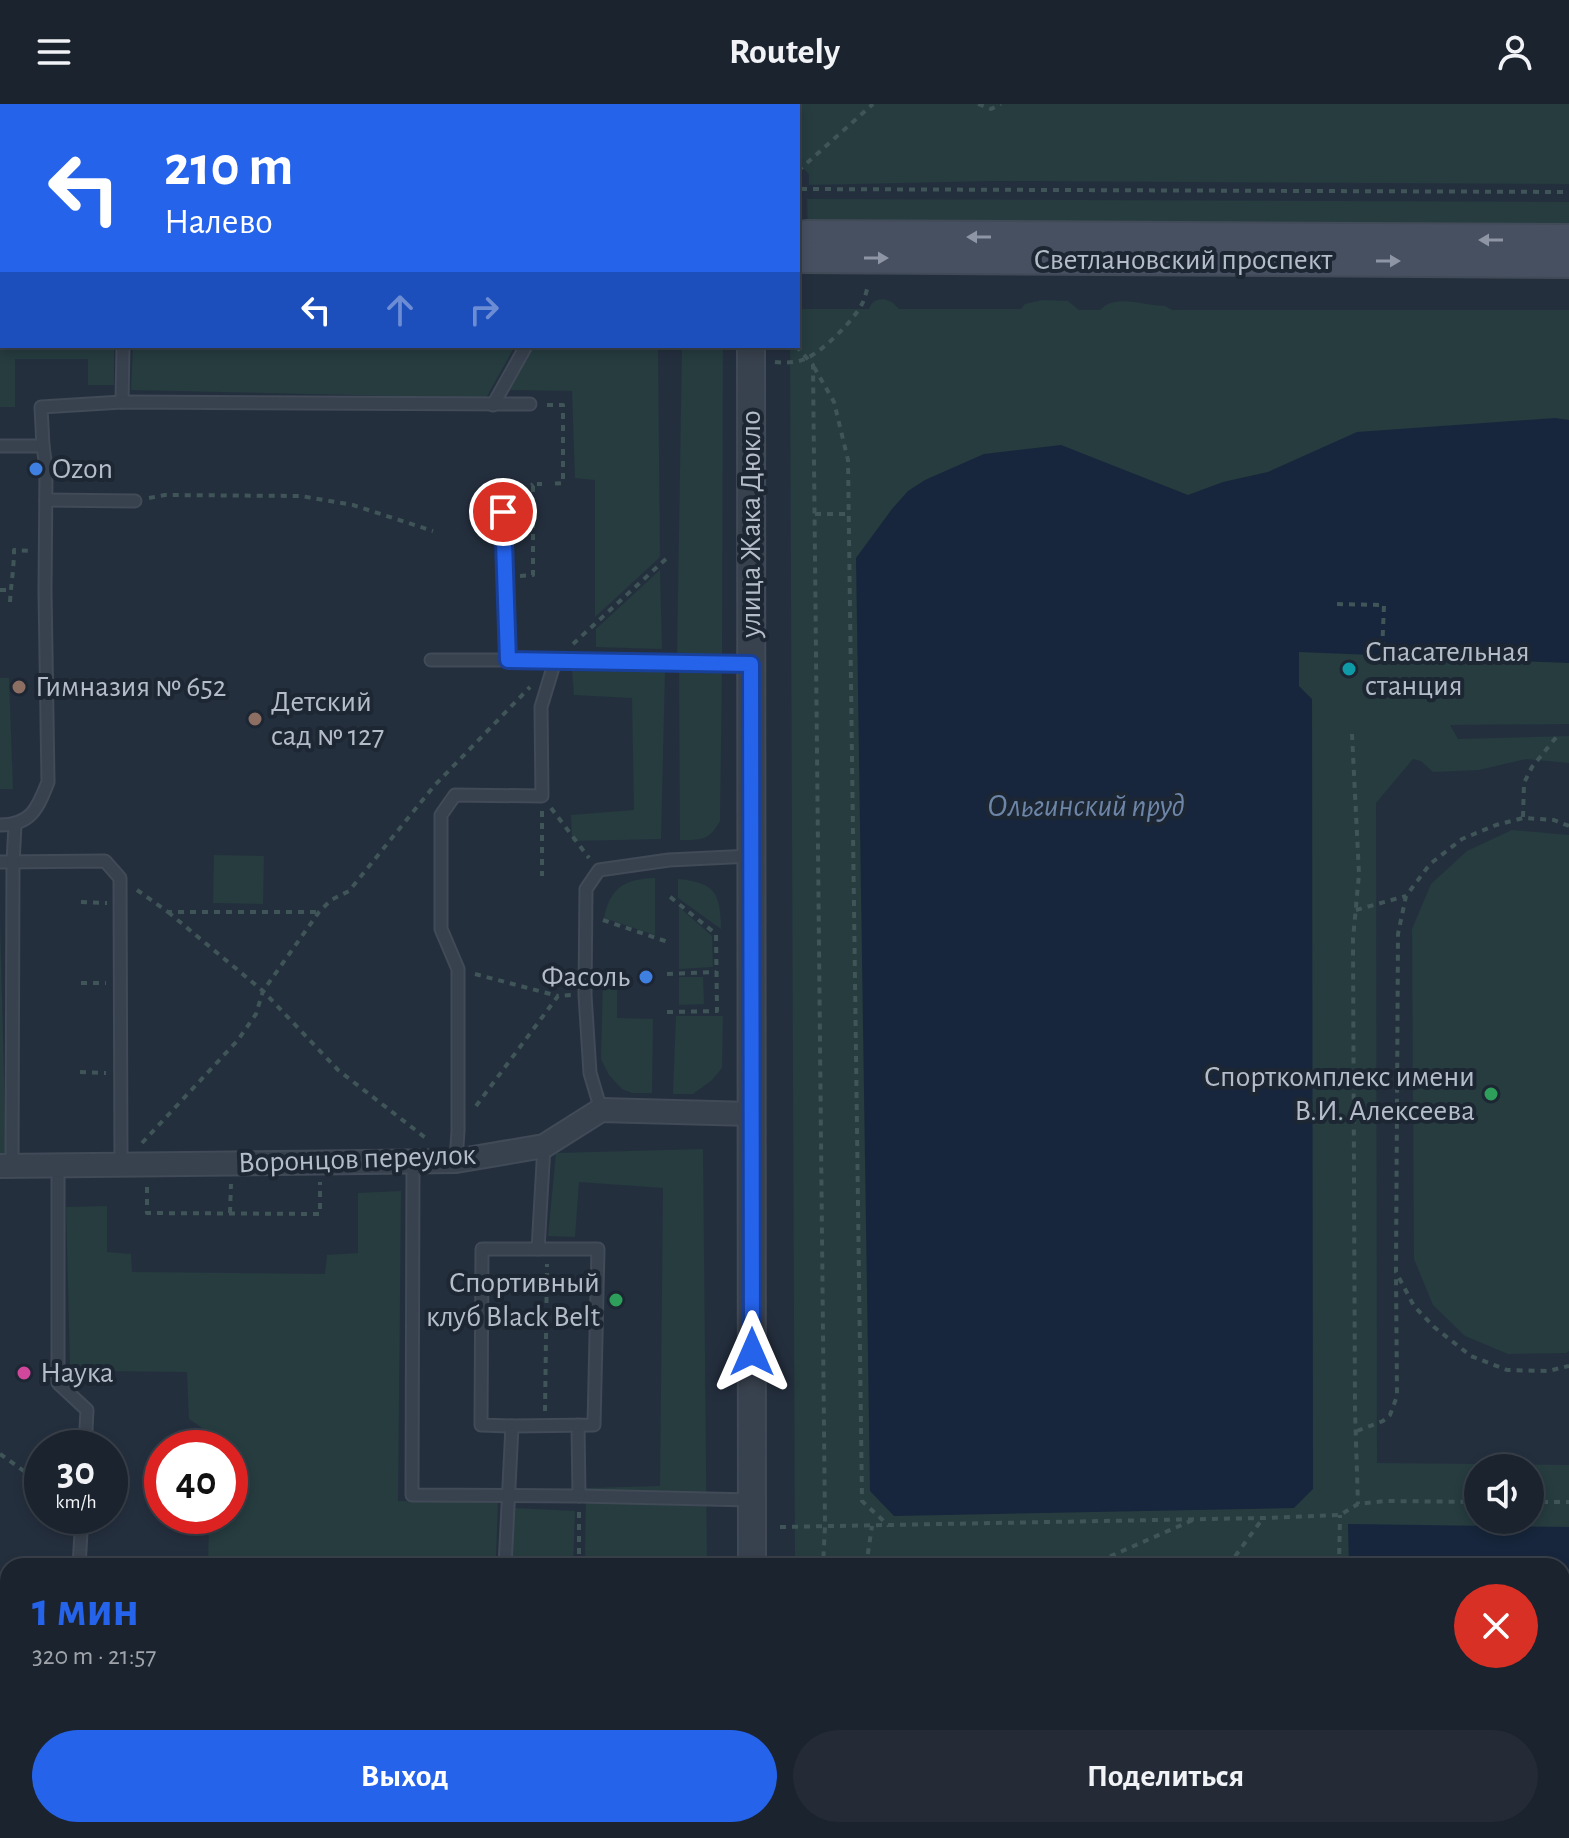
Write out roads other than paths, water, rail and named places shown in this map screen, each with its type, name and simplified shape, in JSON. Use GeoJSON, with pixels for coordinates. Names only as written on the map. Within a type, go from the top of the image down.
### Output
{"type":"FeatureCollection","features":[{"type":"Feature","properties":{"kind":"main road","name":"Светлановский проспект"},"geometry":{"type":"LineString","coordinates":[[800,236],[1569,240]]}},
{"type":"Feature","properties":{"kind":"main road","name":"Светлановский проспект"},"geometry":{"type":"LineString","coordinates":[[800,257],[1569,262]]}},
{"type":"Feature","properties":{"kind":"street","name":"улица Жака Дюкло"},"geometry":{"type":"LineString","coordinates":[[751,348],[752,1558]]}},
{"type":"Feature","properties":{"kind":"street"},"geometry":{"type":"LineString","coordinates":[[601,1110],[751,1114]]}},
{"type":"Feature","properties":{"kind":"street","name":"Воронцов переулок"},"geometry":{"type":"LineString","coordinates":[[6,1166],[456,1161],[544,1146],[601,1110]]}},
{"type":"Feature","properties":{"kind":"lane"},"geometry":{"type":"LineString","coordinates":[[122,402],[123,348]]}},
{"type":"Feature","properties":{"kind":"lane"},"geometry":{"type":"LineString","coordinates":[[493,405],[525,348]]}},
{"type":"Feature","properties":{"kind":"lane"},"geometry":{"type":"LineString","coordinates":[[0,825],[15,825],[37,810],[48,782],[46,470],[41,407],[122,402],[530,404]]}},
{"type":"Feature","properties":{"kind":"lane"},"geometry":{"type":"LineString","coordinates":[[0,446],[43,446]]}},
{"type":"Feature","properties":{"kind":"lane"},"geometry":{"type":"LineString","coordinates":[[46,500],[135,501]]}},
{"type":"Feature","properties":{"kind":"lane"},"geometry":{"type":"LineString","coordinates":[[503,512],[508,660]]}},
{"type":"Feature","properties":{"kind":"lane"},"geometry":{"type":"LineString","coordinates":[[431,660],[751,664]]}},
{"type":"Feature","properties":{"kind":"lane"},"geometry":{"type":"LineString","coordinates":[[456,1161],[458,969],[441,929],[441,815],[455,795],[542,796],[541,707],[555,661]]}},
{"type":"Feature","properties":{"kind":"lane"},"geometry":{"type":"LineString","coordinates":[[6,1166],[15,825]]}},
{"type":"Feature","properties":{"kind":"lane"},"geometry":{"type":"LineString","coordinates":[[601,1110],[590,1073],[585,995],[586,889],[599,870],[669,860],[751,856]]}},
{"type":"Feature","properties":{"kind":"lane"},"geometry":{"type":"LineString","coordinates":[[0,862],[105,861],[120,878],[121,1165]]}},
{"type":"Feature","properties":{"kind":"lane"},"geometry":{"type":"LineString","coordinates":[[543,1249],[544,1146]]}},
{"type":"Feature","properties":{"kind":"lane"},"geometry":{"type":"LineString","coordinates":[[413,1162],[412,1495],[752,1500]]}},
{"type":"Feature","properties":{"kind":"lane"},"geometry":{"type":"LineString","coordinates":[[58,1166],[58,1383],[87,1410],[86,1430]]}},
{"type":"Feature","properties":{"kind":"lane"},"geometry":{"type":"LineString","coordinates":[[482,1249],[543,1249],[598,1249],[594,1425],[481,1425],[482,1249]]}},
{"type":"Feature","properties":{"kind":"lane"},"geometry":{"type":"LineString","coordinates":[[578,1425],[579,1496]]}},
{"type":"Feature","properties":{"kind":"lane"},"geometry":{"type":"LineString","coordinates":[[505,1558],[512,1426]]}},
{"type":"Feature","properties":{"kind":"lane"},"geometry":{"type":"LineString","coordinates":[[79,1558],[81,1534]]}},
{"type":"Feature","properties":{"kind":"water","name":"Ольгинский пруд"},"geometry":{"type":"Polygon","coordinates":[[[1555,418],[1569,420],[1569,663],[1299,652],[1299,686],[1312,699],[1313,1489],[1294,1508],[894,1516],[870,1491],[856,558],[908,491],[925,480],[984,454],[1061,445],[1188,495],[1223,482],[1268,472],[1357,432],[1555,418]]]}},
{"type":"Feature","properties":{"kind":"water"},"geometry":{"type":"Polygon","coordinates":[[[1348,1524],[1464,1526],[1464,1534],[1544,1534],[1544,1527],[1569,1527],[1569,1558],[1349,1558],[1348,1524]]]}},
{"type":"Feature","properties":{"kind":"place","name":"Ozon"},"geometry":{"type":"Point","coordinates":[36,469]}},
{"type":"Feature","properties":{"kind":"place","name":"Спасательная станция"},"geometry":{"type":"Point","coordinates":[1349,669]}},
{"type":"Feature","properties":{"kind":"place","name":"Гимназия № 652"},"geometry":{"type":"Point","coordinates":[19,687]}},
{"type":"Feature","properties":{"kind":"place","name":"Детский сад № 127"},"geometry":{"type":"Point","coordinates":[255,719]}},
{"type":"Feature","properties":{"kind":"place","name":"Фасоль"},"geometry":{"type":"Point","coordinates":[646,977]}},
{"type":"Feature","properties":{"kind":"place","name":"Спорткомплекс имени В.И. Алексеева"},"geometry":{"type":"Point","coordinates":[1491,1094]}},
{"type":"Feature","properties":{"kind":"place","name":"Спортивный клуб Black Belt"},"geometry":{"type":"Point","coordinates":[616,1300]}},
{"type":"Feature","properties":{"kind":"place","name":"Наука"},"geometry":{"type":"Point","coordinates":[24,1373]}}]}
